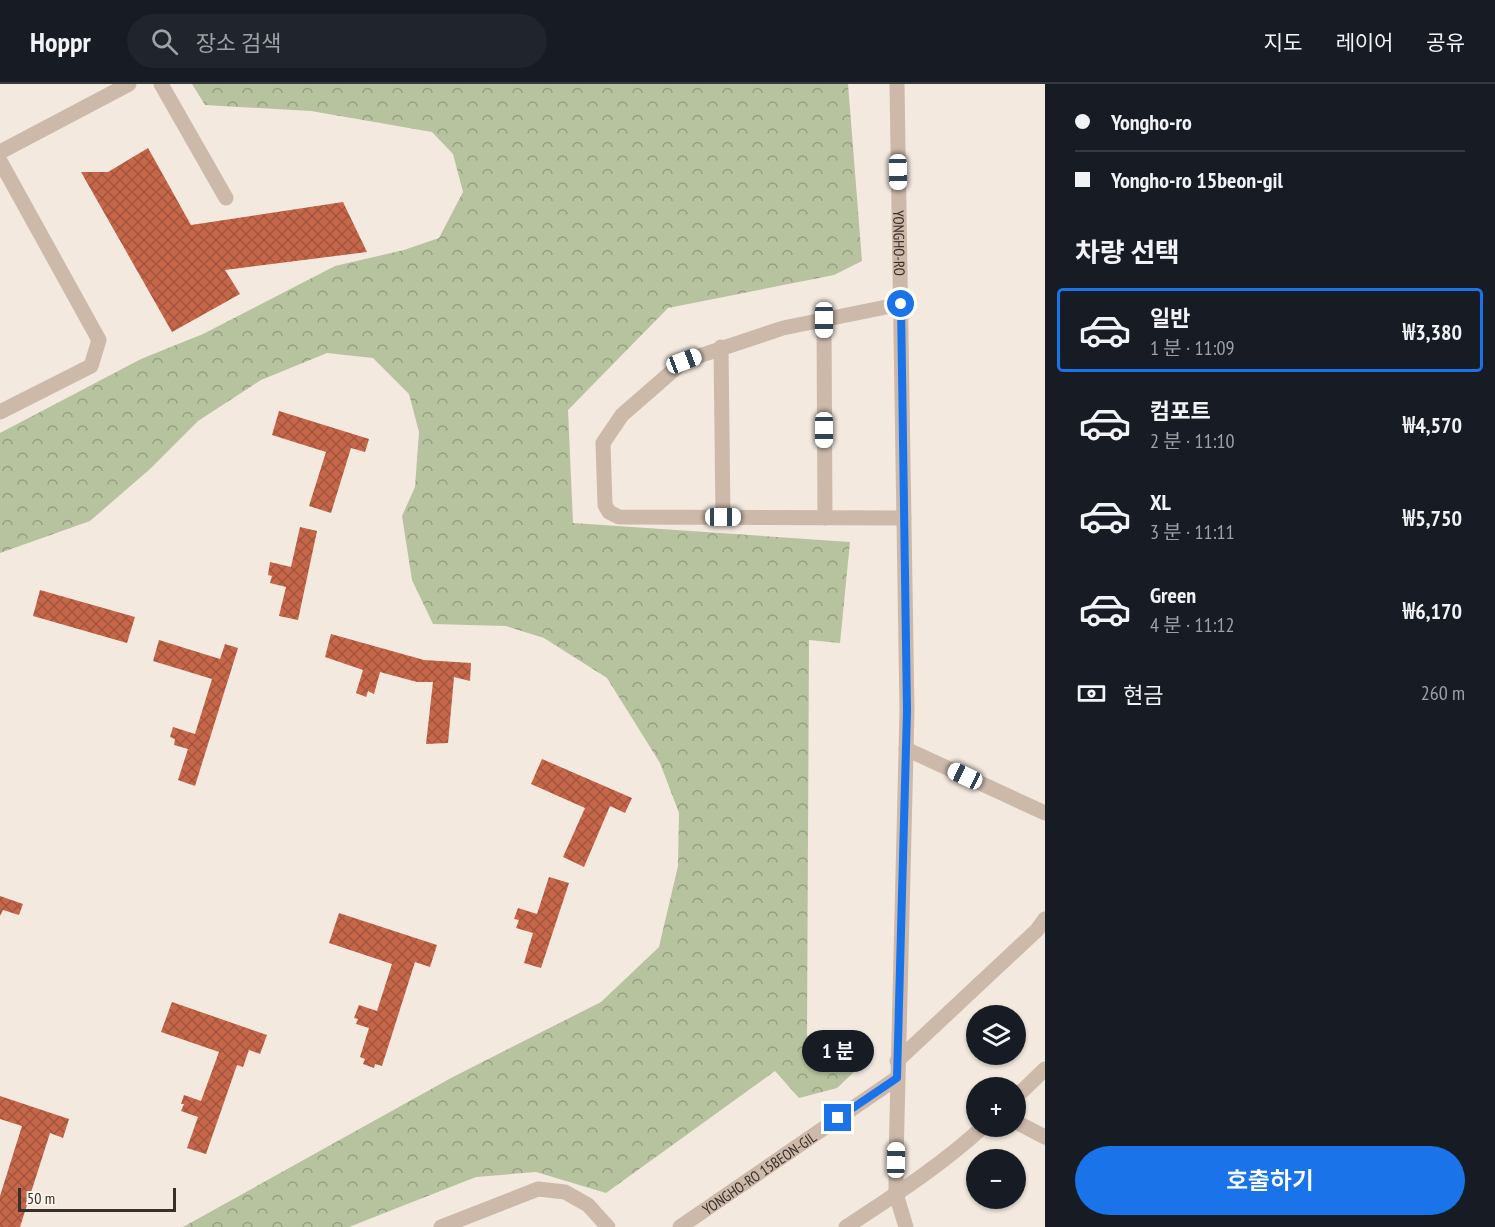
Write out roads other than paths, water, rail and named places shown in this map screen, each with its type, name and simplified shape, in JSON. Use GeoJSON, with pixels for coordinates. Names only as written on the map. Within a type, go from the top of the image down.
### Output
{"type":"FeatureCollection","features":[{"type":"Feature","properties":{"kind":"street"},"geometry":{"type":"LineString","coordinates":[[0,152],[129,84]]}},
{"type":"Feature","properties":{"kind":"street"},"geometry":{"type":"LineString","coordinates":[[162,84],[226,198]]}},
{"type":"Feature","properties":{"kind":"street","name":"YONGHO-RO"},"geometry":{"type":"LineString","coordinates":[[897,84],[906,749],[897,1061],[897,1194],[906,1227]]}},
{"type":"Feature","properties":{"kind":"street"},"geometry":{"type":"LineString","coordinates":[[0,161],[99,340],[91,366],[0,412]]}},
{"type":"Feature","properties":{"kind":"street"},"geometry":{"type":"LineString","coordinates":[[901,304],[783,328],[684,361],[622,415],[603,443],[604,505],[609,512],[620,517],[903,518]]}},
{"type":"Feature","properties":{"kind":"street"},"geometry":{"type":"LineString","coordinates":[[824,320],[825,518]]}},
{"type":"Feature","properties":{"kind":"street"},"geometry":{"type":"LineString","coordinates":[[721,347],[723,517]]}},
{"type":"Feature","properties":{"kind":"street"},"geometry":{"type":"LineString","coordinates":[[906,749],[1045,813]]}},
{"type":"Feature","properties":{"kind":"street"},"geometry":{"type":"LineString","coordinates":[[897,1061],[1037,930],[1045,919]]}},
{"type":"Feature","properties":{"kind":"street"},"geometry":{"type":"LineString","coordinates":[[1026,1087],[1045,1069]]}},
{"type":"Feature","properties":{"kind":"street","name":"YONGHO-RO 15BEON-GIL"},"geometry":{"type":"LineString","coordinates":[[680,1227],[897,1078]]}},
{"type":"Feature","properties":{"kind":"street"},"geometry":{"type":"LineString","coordinates":[[1026,1127],[1045,1137]]}},
{"type":"Feature","properties":{"kind":"street"},"geometry":{"type":"LineString","coordinates":[[846,1227],[897,1194],[972,1137]]}},
{"type":"Feature","properties":{"kind":"street"},"geometry":{"type":"LineString","coordinates":[[441,1227],[538,1189],[565,1192],[588,1205],[608,1227]]}}]}
